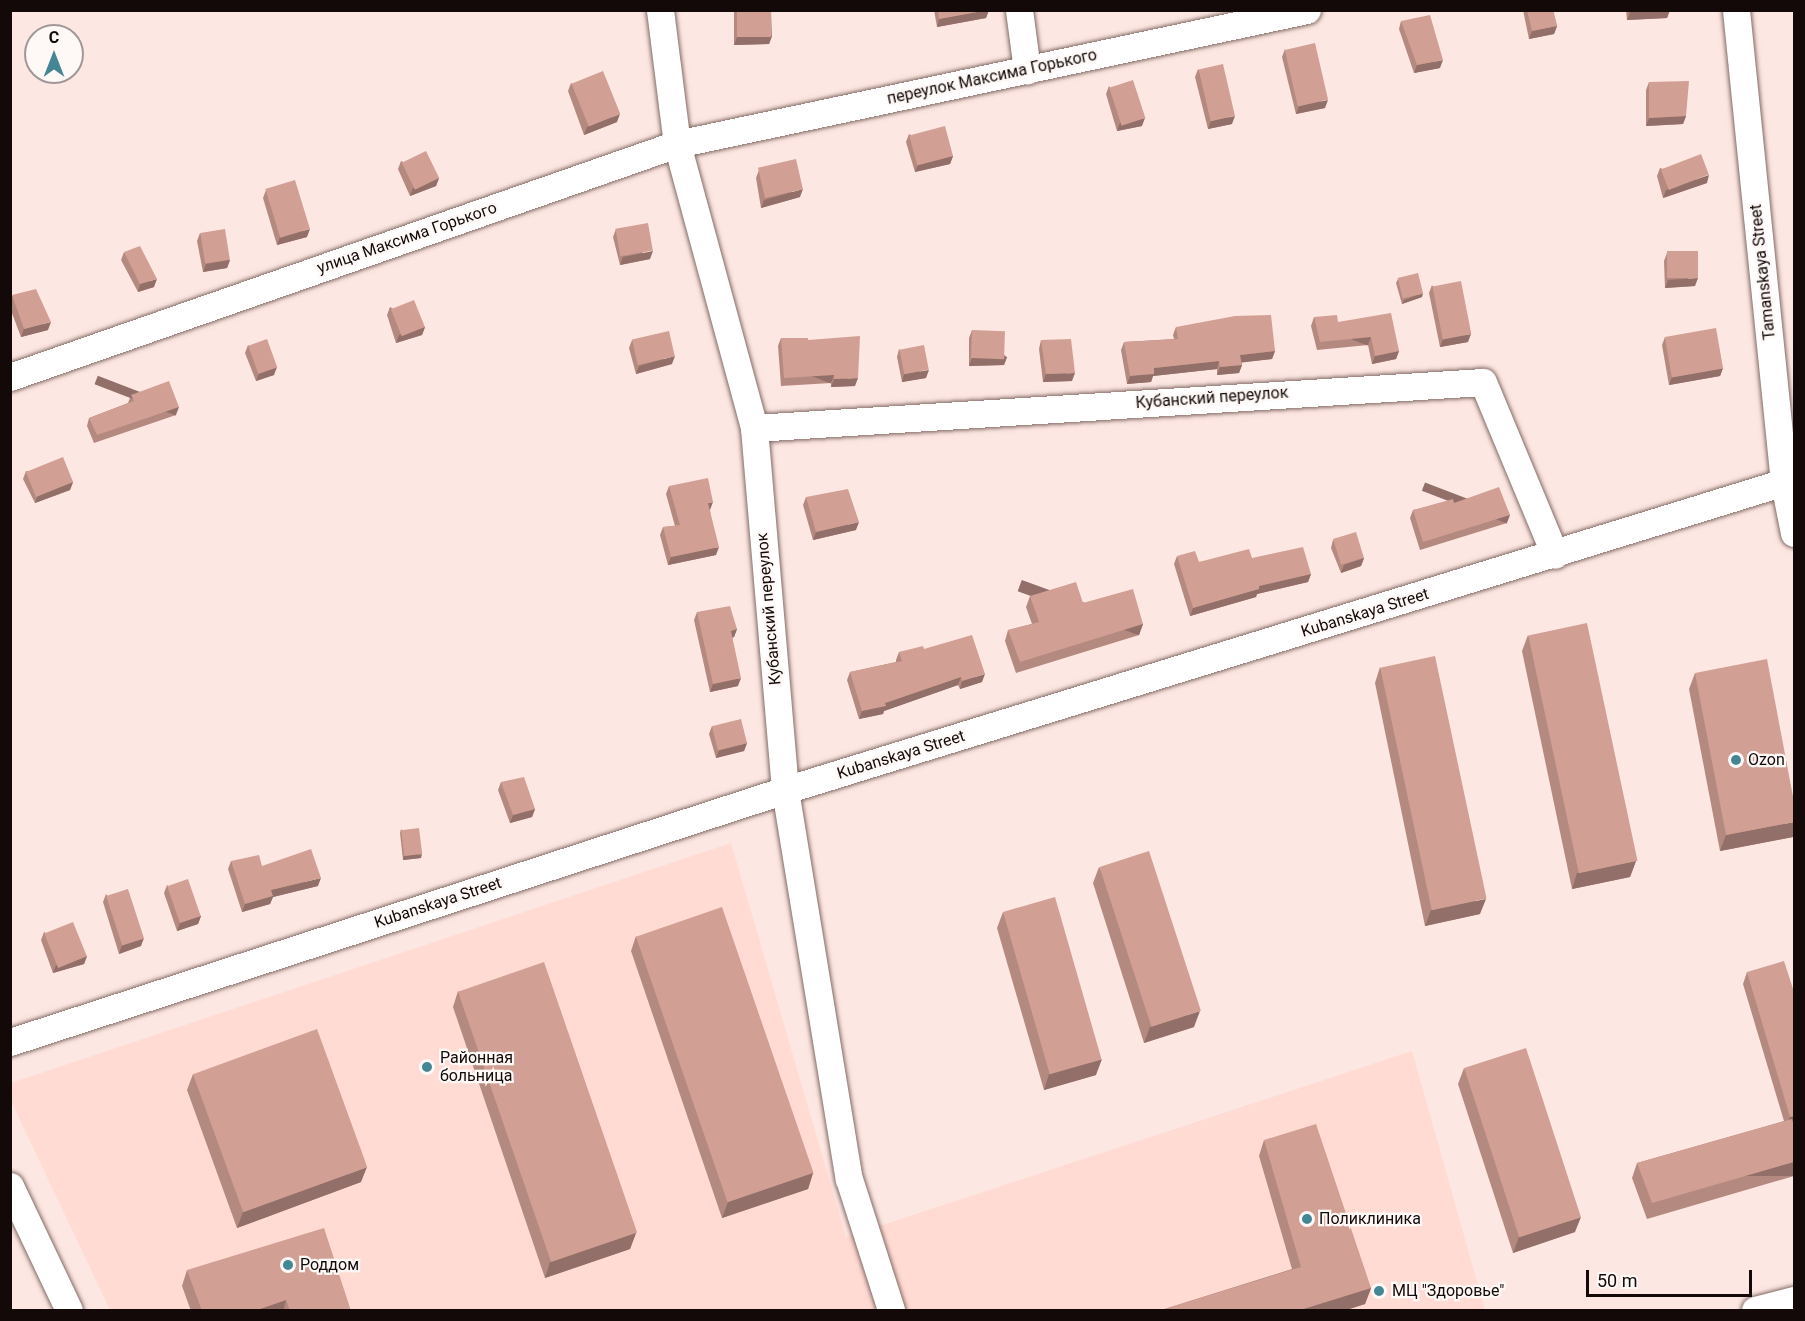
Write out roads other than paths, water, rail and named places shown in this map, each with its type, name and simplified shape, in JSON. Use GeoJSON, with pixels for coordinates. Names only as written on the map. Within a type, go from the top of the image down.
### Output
{"type":"FeatureCollection","features":[{"type":"Feature","properties":{"kind":"street"},"geometry":{"type":"LineString","coordinates":[[660,10],[677,144]]}},
{"type":"Feature","properties":{"kind":"street"},"geometry":{"type":"LineString","coordinates":[[1019,10],[1027,70]]}},
{"type":"Feature","properties":{"kind":"street","name":"переулок Максима Горького"},"geometry":{"type":"LineString","coordinates":[[677,144],[1307,10]]}},
{"type":"Feature","properties":{"kind":"street","name":"Tamanskaya Street"},"geometry":{"type":"LineString","coordinates":[[1736,10],[1794,533]]}},
{"type":"Feature","properties":{"kind":"street","name":"улица Максима Горького"},"geometry":{"type":"LineString","coordinates":[[10,377],[677,144]]}},
{"type":"Feature","properties":{"kind":"street","name":"Кубанский переулок"},"geometry":{"type":"LineString","coordinates":[[677,144],[754,428],[785,790],[849,1179],[891,1311]]}},
{"type":"Feature","properties":{"kind":"street","name":"Кубанский переулок"},"geometry":{"type":"LineString","coordinates":[[754,428],[1354,388],[1483,382],[1555,555]]}},
{"type":"Feature","properties":{"kind":"street","name":"Kubanskaya Street"},"geometry":{"type":"LineString","coordinates":[[10,1042],[785,790],[1555,555],[1789,481]]}},
{"type":"Feature","properties":{"kind":"street"},"geometry":{"type":"LineString","coordinates":[[10,1186],[69,1311]]}},
{"type":"Feature","properties":{"kind":"street"},"geometry":{"type":"LineString","coordinates":[[1755,1311],[1794,1300]]}},
{"type":"Feature","properties":{"kind":"place","name":"Ozon"},"geometry":{"type":"Point","coordinates":[1736,760]}},
{"type":"Feature","properties":{"kind":"place","name":"Районная больница"},"geometry":{"type":"Point","coordinates":[427,1067]}},
{"type":"Feature","properties":{"kind":"place","name":"Поликлиника"},"geometry":{"type":"Point","coordinates":[1307,1219]}},
{"type":"Feature","properties":{"kind":"place","name":"Роддом"},"geometry":{"type":"Point","coordinates":[288,1265]}},
{"type":"Feature","properties":{"kind":"place","name":"МЦ \"Здоровье\""},"geometry":{"type":"Point","coordinates":[1379,1291]}}]}
